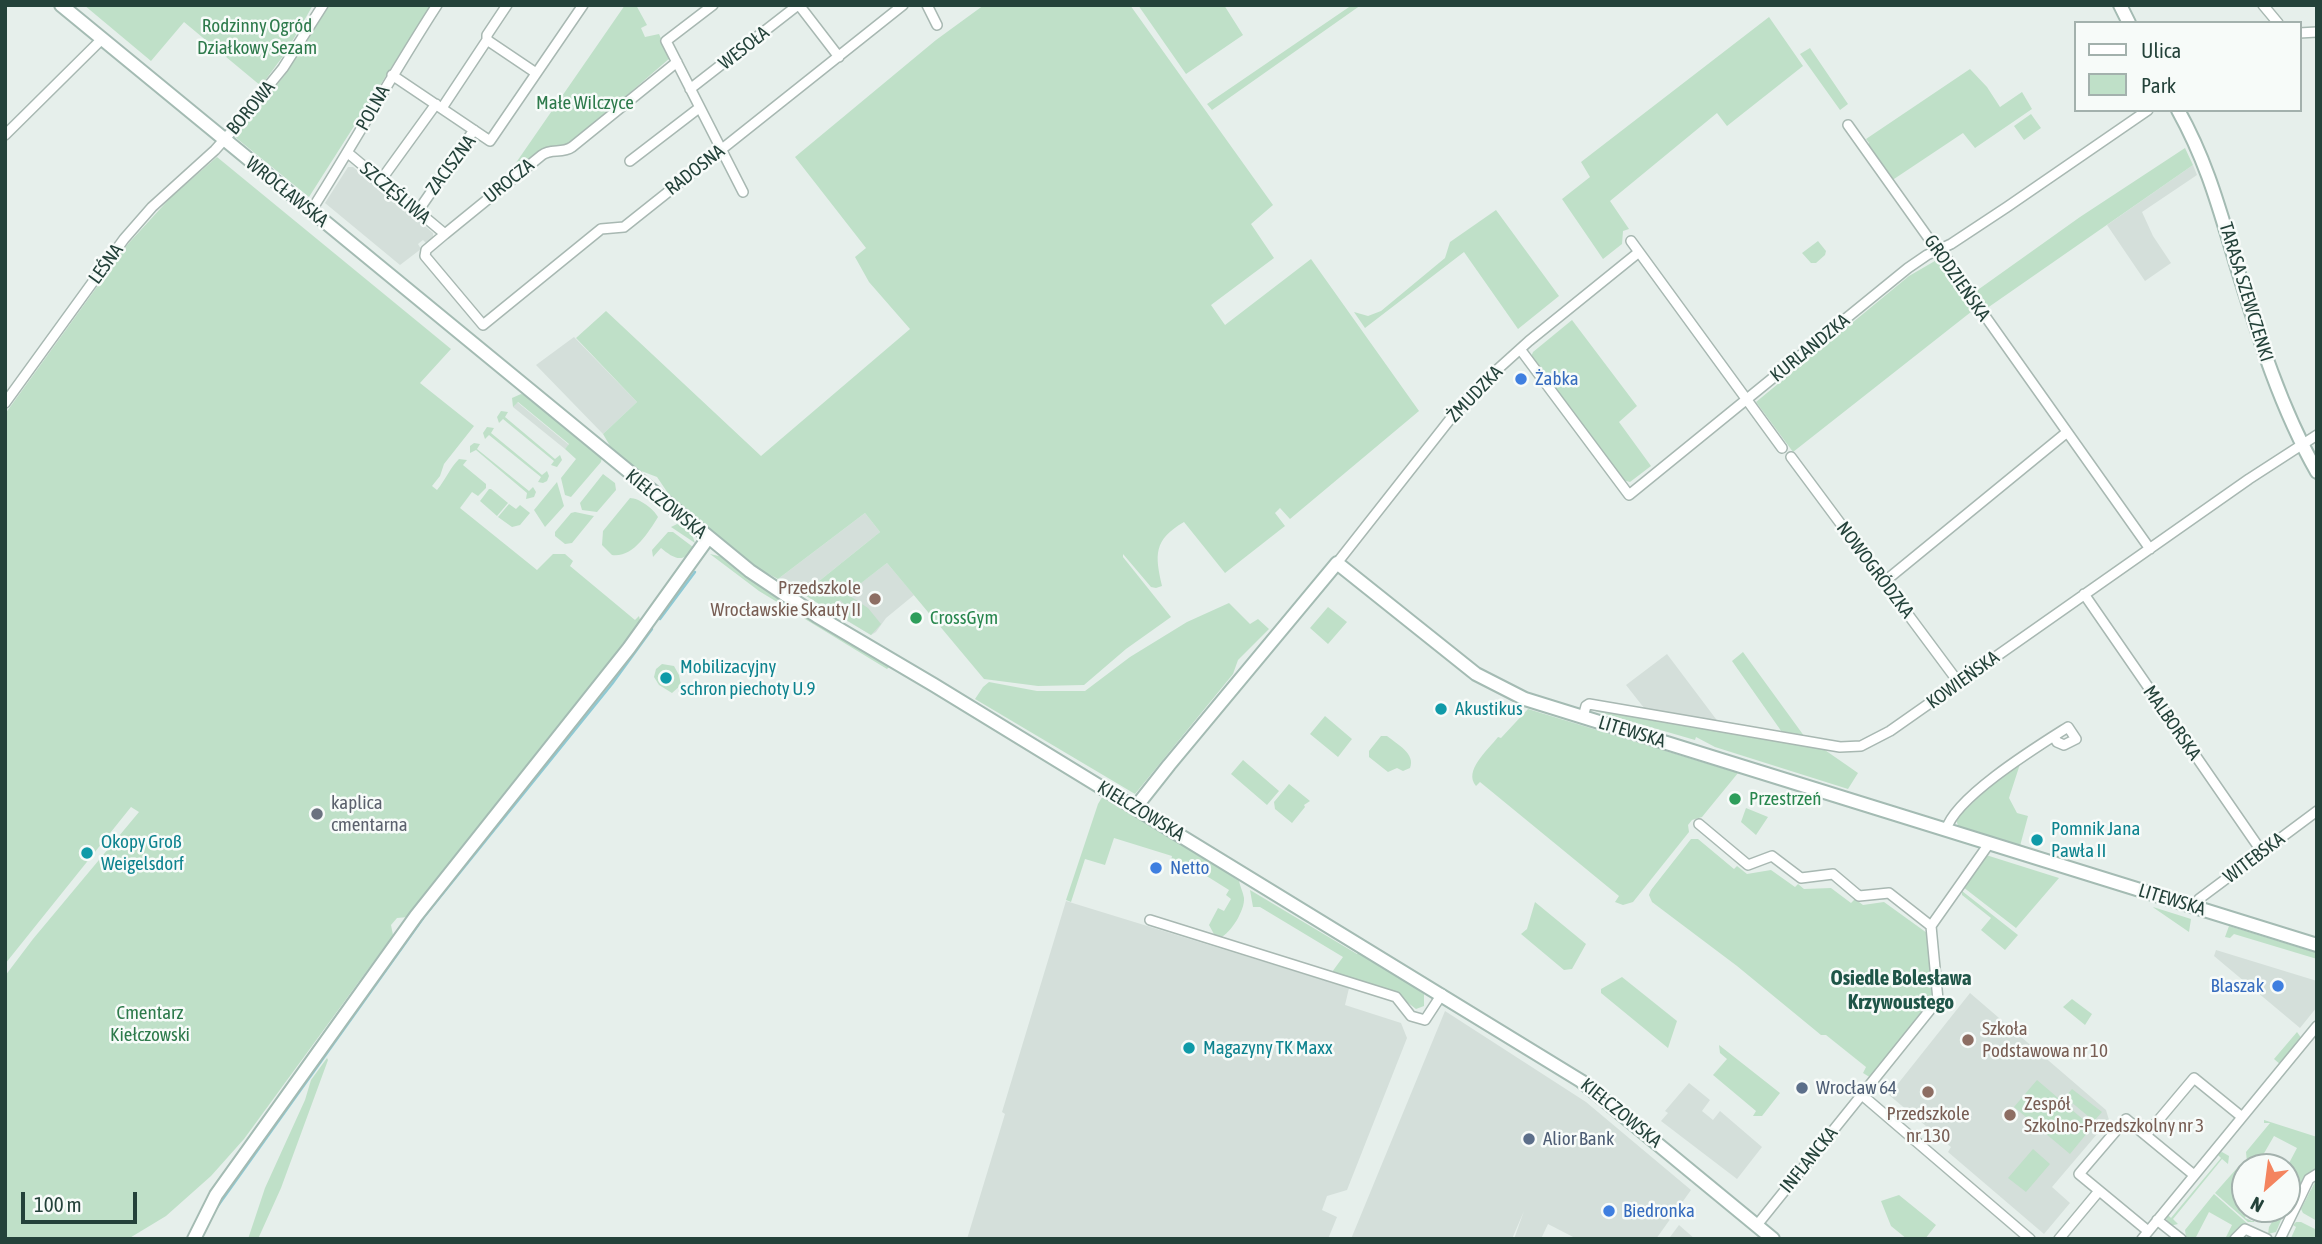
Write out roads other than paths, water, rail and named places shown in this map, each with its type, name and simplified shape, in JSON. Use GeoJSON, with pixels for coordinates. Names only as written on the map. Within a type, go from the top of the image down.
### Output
{"type":"FeatureCollection","features":[{"type":"Feature","properties":{"kind":"street","name":"WROCŁAWSKA"},"geometry":{"type":"LineString","coordinates":[[61,5],[513,378]]}},
{"type":"Feature","properties":{"kind":"street","name":"BOROWA"},"geometry":{"type":"LineString","coordinates":[[224,140],[283,68],[323,5]]}},
{"type":"Feature","properties":{"kind":"street","name":"POLNA"},"geometry":{"type":"LineString","coordinates":[[311,211],[437,5]]}},
{"type":"Feature","properties":{"kind":"street"},"geometry":{"type":"LineString","coordinates":[[382,180],[439,106],[507,5]]}},
{"type":"Feature","properties":{"kind":"street"},"geometry":{"type":"LineString","coordinates":[[487,38],[536,73],[583,5]]}},
{"type":"Feature","properties":{"kind":"street"},"geometry":{"type":"LineString","coordinates":[[713,5],[666,41],[743,192]]}},
{"type":"Feature","properties":{"kind":"street"},"geometry":{"type":"LineString","coordinates":[[798,5],[839,57]]}},
{"type":"Feature","properties":{"kind":"street","name":"WESOŁA"},"geometry":{"type":"LineString","coordinates":[[690,89],[798,5]]}},
{"type":"Feature","properties":{"kind":"street","name":"RADOSNA"},"geometry":{"type":"LineString","coordinates":[[484,324],[601,229],[624,227],[903,5]]}},
{"type":"Feature","properties":{"kind":"street"},"geometry":{"type":"LineString","coordinates":[[927,5],[937,25]]}},
{"type":"Feature","properties":{"kind":"street"},"geometry":{"type":"LineString","coordinates":[[2120,5],[2128,21]]}},
{"type":"Feature","properties":{"kind":"street"},"geometry":{"type":"LineString","coordinates":[[2263,5],[2276,21]]}},
{"type":"Feature","properties":{"kind":"street"},"geometry":{"type":"LineString","coordinates":[[5,135],[102,39]]}},
{"type":"Feature","properties":{"kind":"street","name":"UROCZA"},"geometry":{"type":"LineString","coordinates":[[445,234],[545,152],[565,151],[572,147],[677,62]]}},
{"type":"Feature","properties":{"kind":"street","name":"ZACISZNA"},"geometry":{"type":"LineString","coordinates":[[418,211],[474,130],[490,141],[536,73]]}},
{"type":"Feature","properties":{"kind":"street"},"geometry":{"type":"LineString","coordinates":[[392,75],[474,130]]}},
{"type":"Feature","properties":{"kind":"street"},"geometry":{"type":"LineString","coordinates":[[629,160],[699,108]]}},
{"type":"Feature","properties":{"kind":"street","name":"KURLANDZKA"},"geometry":{"type":"LineString","coordinates":[[1520,349],[1629,495],[1909,268],[2014,203],[2145,112]]}},
{"type":"Feature","properties":{"kind":"street","name":"TARASA SZEWCZENKI"},"geometry":{"type":"LineString","coordinates":[[2179,112],[2212,183],[2282,400],[2317,472]]}},
{"type":"Feature","properties":{"kind":"street","name":"GRODZIEŃSKA"},"geometry":{"type":"LineString","coordinates":[[1848,125],[1937,250],[1945,255],[1956,275],[2066,433],[2150,549]]}},
{"type":"Feature","properties":{"kind":"street","name":"LEŚNA"},"geometry":{"type":"LineString","coordinates":[[5,402],[124,239],[152,207],[224,140]]}},
{"type":"Feature","properties":{"kind":"street","name":"SZCZĘŚLIWA"},"geometry":{"type":"LineString","coordinates":[[348,153],[445,234],[426,250],[425,256],[484,324]]}},
{"type":"Feature","properties":{"kind":"street"},"geometry":{"type":"LineString","coordinates":[[1631,241],[1782,448]]}},
{"type":"Feature","properties":{"kind":"street","name":"ŻMUDZKA"},"geometry":{"type":"LineString","coordinates":[[1135,808],[1338,563],[1478,387],[1520,349],[1639,252]]}},
{"type":"Feature","properties":{"kind":"street","name":"KIEŁCZOWSKA"},"geometry":{"type":"LineString","coordinates":[[513,378],[750,571],[817,616],[1442,994],[1596,1091],[1773,1239]]}},
{"type":"Feature","properties":{"kind":"street"},"geometry":{"type":"LineString","coordinates":[[1884,582],[2066,433]]}},
{"type":"Feature","properties":{"kind":"street","name":"KOWIEŃSKA"},"geometry":{"type":"LineString","coordinates":[[1583,717],[1589,704],[1717,728],[1854,747],[1890,732],[2249,479],[2317,435]]}},
{"type":"Feature","properties":{"kind":"street","name":"NOWOGRÓDZKA"},"geometry":{"type":"LineString","coordinates":[[1791,457],[1959,683]]}},
{"type":"Feature","properties":{"kind":"street"},"geometry":{"type":"LineString","coordinates":[[194,1239],[211,1203],[405,932],[606,678],[708,538]]}},
{"type":"Feature","properties":{"kind":"street","name":"LITEWSKA"},"geometry":{"type":"LineString","coordinates":[[1338,563],[1476,674],[1525,699],[2316,944]]}},
{"type":"Feature","properties":{"kind":"street","name":"MALBORSKA"},"geometry":{"type":"LineString","coordinates":[[2084,594],[2262,852]]}},
{"type":"Feature","properties":{"kind":"street"},"geometry":{"type":"LineString","coordinates":[[1946,830],[1949,820],[1988,783],[2053,736]]}},
{"type":"Feature","properties":{"kind":"street","name":"WITEBSKA"},"geometry":{"type":"LineString","coordinates":[[2196,907],[2199,899],[2317,811]]}},
{"type":"Feature","properties":{"kind":"street"},"geometry":{"type":"LineString","coordinates":[[1699,824],[1748,864],[1772,856],[1801,878],[1833,874],[1860,896],[1889,892],[1931,926],[1988,843]]}},
{"type":"Feature","properties":{"kind":"street"},"geometry":{"type":"LineString","coordinates":[[1150,920],[1396,997],[1411,1016],[1425,1020],[1442,994]]}},
{"type":"Feature","properties":{"kind":"street","name":"INFLANCKA"},"geometry":{"type":"LineString","coordinates":[[1757,1225],[1938,1000],[1931,926]]}},
{"type":"Feature","properties":{"kind":"street"},"geometry":{"type":"LineString","coordinates":[[2194,1175],[2126,1119],[2079,1174],[2145,1235],[2317,1026]]}},
{"type":"Feature","properties":{"kind":"street"},"geometry":{"type":"LineString","coordinates":[[2146,1135],[2194,1078],[2242,1117]]}},
{"type":"Feature","properties":{"kind":"street"},"geometry":{"type":"LineString","coordinates":[[1861,1095],[2030,1239]]}},
{"type":"Feature","properties":{"kind":"street"},"geometry":{"type":"LineString","coordinates":[[2280,1239],[2309,1179],[2317,1174]]}},
{"type":"Feature","properties":{"kind":"street"},"geometry":{"type":"LineString","coordinates":[[2059,1239],[2099,1191]]}},
{"type":"Feature","properties":{"kind":"street"},"geometry":{"type":"LineString","coordinates":[[2157,1220],[2182,1239]]}},
{"type":"Feature","properties":{"kind":"street"},"geometry":{"type":"LineString","coordinates":[[2235,1239],[2245,1229],[2267,1239]]}},
{"type":"Feature","properties":{"kind":"waterway"},"geometry":{"type":"LineString","coordinates":[[660,619],[695,572]]}},
{"type":"Feature","properties":{"kind":"waterway"},"geometry":{"type":"LineString","coordinates":[[215,1210],[424,917],[612,684],[652,629]]}},
{"type":"Feature","properties":{"kind":"place","name":"Żabka"},"geometry":{"type":"Point","coordinates":[1521,379]}},
{"type":"Feature","properties":{"kind":"place","name":"Przedszkole Wrocławskie Skauty II"},"geometry":{"type":"Point","coordinates":[875,599]}},
{"type":"Feature","properties":{"kind":"place","name":"CrossGym"},"geometry":{"type":"Point","coordinates":[916,618]}},
{"type":"Feature","properties":{"kind":"place","name":"Mobilizacyjny schron piechoty U.9"},"geometry":{"type":"Point","coordinates":[666,678]}},
{"type":"Feature","properties":{"kind":"place","name":"Akustikus"},"geometry":{"type":"Point","coordinates":[1441,709]}},
{"type":"Feature","properties":{"kind":"place","name":"Przestrzeń"},"geometry":{"type":"Point","coordinates":[1735,799]}},
{"type":"Feature","properties":{"kind":"place","name":"kaplica cmentarna"},"geometry":{"type":"Point","coordinates":[317,814]}},
{"type":"Feature","properties":{"kind":"place","name":"Pomnik Jana Pawła II"},"geometry":{"type":"Point","coordinates":[2037,840]}},
{"type":"Feature","properties":{"kind":"place","name":"Okopy Groß Weigelsdorf"},"geometry":{"type":"Point","coordinates":[87,853]}},
{"type":"Feature","properties":{"kind":"place","name":"Netto"},"geometry":{"type":"Point","coordinates":[1156,868]}},
{"type":"Feature","properties":{"kind":"place","name":"Blaszak"},"geometry":{"type":"Point","coordinates":[2278,986]}},
{"type":"Feature","properties":{"kind":"place","name":"Szkoła Podstawowa nr 10"},"geometry":{"type":"Point","coordinates":[1968,1040]}},
{"type":"Feature","properties":{"kind":"place","name":"Magazyny TK Maxx"},"geometry":{"type":"Point","coordinates":[1189,1048]}},
{"type":"Feature","properties":{"kind":"place","name":"Wrocław 64"},"geometry":{"type":"Point","coordinates":[1802,1088]}},
{"type":"Feature","properties":{"kind":"place","name":"Przedszkole nr 130"},"geometry":{"type":"Point","coordinates":[1928,1092]}},
{"type":"Feature","properties":{"kind":"place","name":"Zespół Szkolno-Przedszkolny nr 3"},"geometry":{"type":"Point","coordinates":[2010,1115]}},
{"type":"Feature","properties":{"kind":"place","name":"Alior Bank"},"geometry":{"type":"Point","coordinates":[1529,1139]}},
{"type":"Feature","properties":{"kind":"place","name":"Biedronka"},"geometry":{"type":"Point","coordinates":[1609,1211]}},
{"type":"Feature","properties":{"kind":"district","name":"Osiedle Bolesława Krzywoustego"},"geometry":{"type":"Point","coordinates":[1901,990]}},
{"type":"Feature","properties":{"kind":"park label","name":"Rodzinny Ogród Działkowy Sezam"},"geometry":{"type":"Point","coordinates":[257,37]}},
{"type":"Feature","properties":{"kind":"park label","name":"Małe Wilczyce"},"geometry":{"type":"Point","coordinates":[585,103]}},
{"type":"Feature","properties":{"kind":"park label","name":"Cmentarz Kiełczowski"},"geometry":{"type":"Point","coordinates":[150,1024]}}]}
